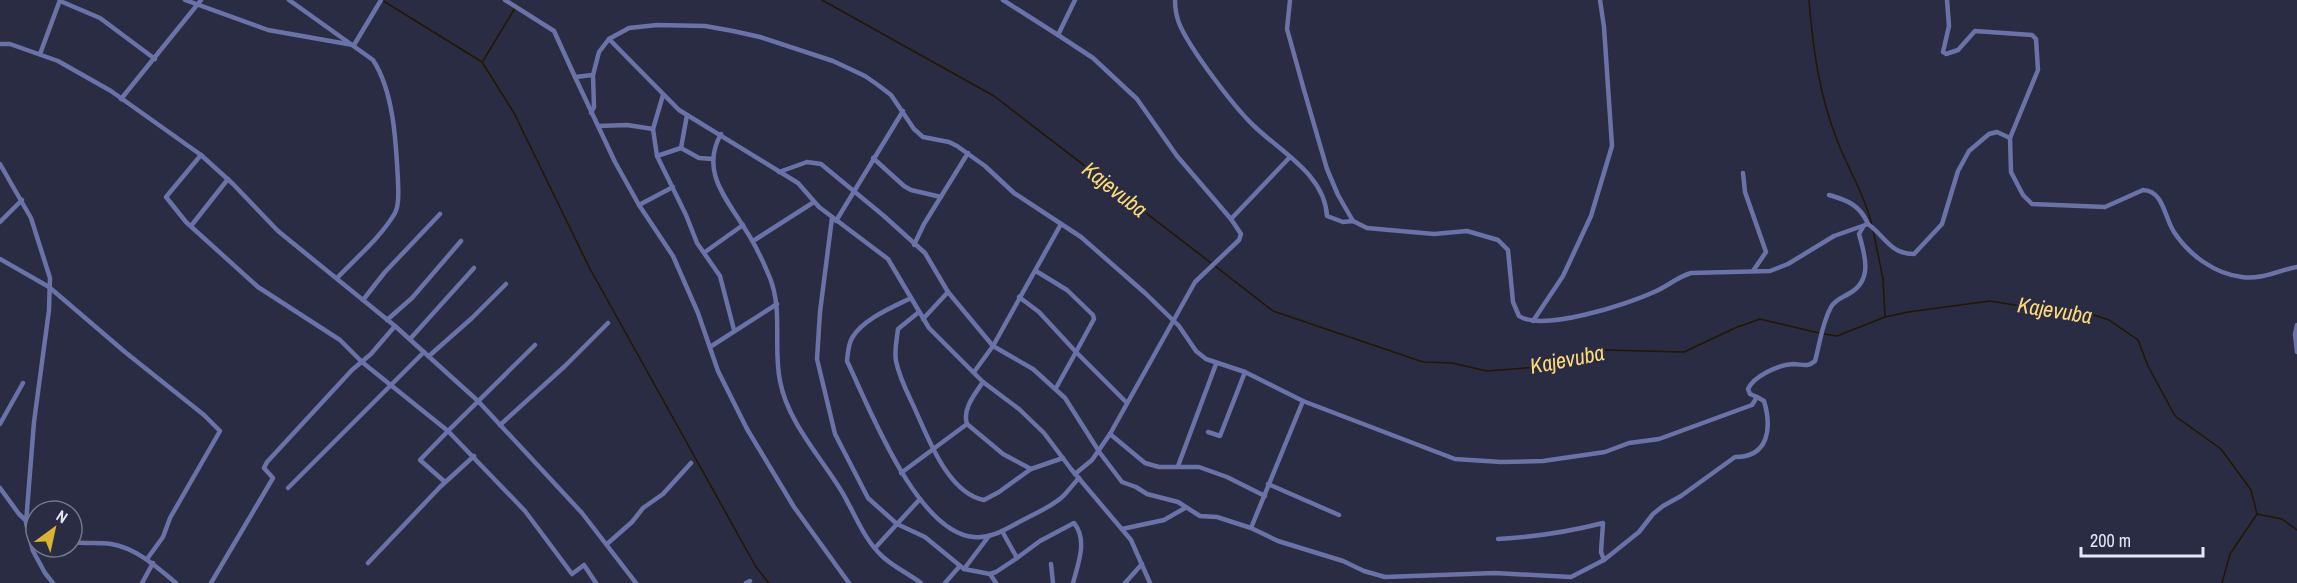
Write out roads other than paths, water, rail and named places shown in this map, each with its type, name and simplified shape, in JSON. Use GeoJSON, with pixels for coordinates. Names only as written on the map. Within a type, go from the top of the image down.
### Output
{"type":"FeatureCollection","features":[{"type":"Feature","properties":{"kind":"street"},"geometry":{"type":"LineString","coordinates":[[40,54],[60,0],[100,18],[155,58]]}},
{"type":"Feature","properties":{"kind":"street"},"geometry":{"type":"LineString","coordinates":[[185,0],[200,2],[268,30],[354,45]]}},
{"type":"Feature","properties":{"kind":"street"},"geometry":{"type":"LineString","coordinates":[[288,0],[373,60],[379,69],[385,87],[396,143],[397,211],[380,233],[337,278]]}},
{"type":"Feature","properties":{"kind":"street"},"geometry":{"type":"LineString","coordinates":[[505,0],[554,31],[591,114],[639,205],[673,256],[698,313],[718,371],[747,429],[794,507],[849,583]]}},
{"type":"Feature","properties":{"kind":"street"},"geometry":{"type":"LineString","coordinates":[[911,298],[863,326],[851,339],[847,361],[901,473],[920,499],[934,514],[960,534],[975,538],[988,536],[1052,505],[1062,497],[1110,434],[1195,282],[1241,237],[1231,219],[1177,156],[1137,99],[1093,58],[1003,0]]}},
{"type":"Feature","properties":{"kind":"street"},"geometry":{"type":"LineString","coordinates":[[1058,35],[1075,0]]}},
{"type":"Feature","properties":{"kind":"street"},"geometry":{"type":"LineString","coordinates":[[1175,0],[1179,23],[1212,74],[1253,125],[1315,182],[1327,205],[1327,216],[1343,222],[1353,221],[1367,228],[1434,234],[1467,231],[1498,240],[1508,250],[1513,302],[1519,316],[1533,321],[1583,316],[1655,292],[1680,276],[1691,273],[1770,271],[1788,264],[1834,236],[1865,225],[1878,231],[1888,245],[1895,250],[1914,254],[1942,224],[1958,171],[1970,151],[1989,134],[1997,132],[2010,138]]}},
{"type":"Feature","properties":{"kind":"street"},"geometry":{"type":"LineString","coordinates":[[1290,0],[1287,29],[1304,90],[1327,169],[1353,221]]}},
{"type":"Feature","properties":{"kind":"street"},"geometry":{"type":"LineString","coordinates":[[1533,321],[1563,276],[1592,216],[1599,184],[1612,146],[1600,0]]}},
{"type":"Feature","properties":{"kind":"street"},"geometry":{"type":"LineString","coordinates":[[1947,0],[1949,26],[1943,52],[1946,54],[1958,50],[1975,31],[2032,35],[2036,39],[2038,70],[2010,138],[2011,172],[2023,195],[2032,204],[2105,207],[2143,190],[2149,190],[2157,195],[2172,230],[2184,245],[2216,271],[2248,278],[2297,267]]}},
{"type":"Feature","properties":{"kind":"street"},"geometry":{"type":"LineString","coordinates":[[354,45],[381,1]]}},
{"type":"Feature","properties":{"kind":"street"},"geometry":{"type":"LineString","coordinates":[[121,99],[200,2]]}},
{"type":"Feature","properties":{"kind":"street"},"geometry":{"type":"LineString","coordinates":[[591,114],[594,107],[593,75],[599,52],[609,39],[628,28],[678,24],[705,26],[760,37],[833,61],[865,76],[891,95],[914,129],[923,136],[949,142],[968,153],[1014,193],[1093,246],[1184,332],[1196,351],[1216,364],[1245,372],[1303,400],[1455,459],[1501,462],[1543,461],[1605,452],[1629,443],[1659,439],[1752,405],[1757,397]]}},
{"type":"Feature","properties":{"kind":"street"},"geometry":{"type":"LineString","coordinates":[[609,39],[663,95],[687,115],[721,134],[803,188],[814,202],[834,219],[888,259],[923,319],[940,339],[983,382],[1031,419],[1122,529],[1135,546],[1150,583]]}},
{"type":"Feature","properties":{"kind":"street"},"geometry":{"type":"LineString","coordinates":[[0,44],[10,44],[58,60],[170,131],[201,155],[278,231],[395,326],[478,400],[552,478],[636,583]]}},
{"type":"Feature","properties":{"kind":"street"},"geometry":{"type":"LineString","coordinates":[[575,77],[593,75]]}},
{"type":"Feature","properties":{"kind":"street"},"geometry":{"type":"LineString","coordinates":[[663,95],[653,129],[657,156],[697,243],[720,276],[734,330]]}},
{"type":"Feature","properties":{"kind":"street"},"geometry":{"type":"LineString","coordinates":[[903,111],[855,190],[834,219],[817,349],[822,382],[836,434],[868,498],[897,524],[933,543],[962,568],[990,574],[996,572],[1040,541],[1074,523],[1081,535],[1081,543],[1073,583]]}},
{"type":"Feature","properties":{"kind":"street"},"geometry":{"type":"LineString","coordinates":[[681,148],[687,115]]}},
{"type":"Feature","properties":{"kind":"street"},"geometry":{"type":"LineString","coordinates":[[598,126],[627,124],[653,129]]}},
{"type":"Feature","properties":{"kind":"street"},"geometry":{"type":"LineString","coordinates":[[721,134],[715,144],[713,159],[715,178],[753,241],[771,279],[777,304],[780,382],[794,417],[875,548],[884,558],[921,583]]}},
{"type":"Feature","properties":{"kind":"street"},"geometry":{"type":"LineString","coordinates":[[657,156],[681,148],[699,158],[713,159]]}},
{"type":"Feature","properties":{"kind":"street"},"geometry":{"type":"LineString","coordinates":[[914,245],[968,153]]}},
{"type":"Feature","properties":{"kind":"street"},"geometry":{"type":"LineString","coordinates":[[201,155],[166,197],[191,226],[258,287],[333,335],[362,362],[448,431],[525,511],[572,574],[585,565],[596,583]]}},
{"type":"Feature","properties":{"kind":"street"},"geometry":{"type":"LineString","coordinates":[[1231,219],[1290,157]]}},
{"type":"Feature","properties":{"kind":"street"},"geometry":{"type":"LineString","coordinates":[[873,158],[904,186],[911,190],[941,197]]}},
{"type":"Feature","properties":{"kind":"street"},"geometry":{"type":"LineString","coordinates":[[779,172],[807,162],[817,162],[825,166],[925,253],[948,292],[993,346],[1033,369],[1056,388],[1122,482],[1147,494],[1170,499],[1200,516],[1217,517],[1251,528],[1278,541],[1343,561],[1364,571],[1406,580],[1495,573],[1571,577],[1604,560],[1640,531],[1653,514],[1663,506],[1736,457],[1746,457],[1760,449],[1768,430],[1764,401],[1750,394],[1748,390],[1751,383],[1759,377],[1790,364],[1806,366],[1815,361],[1831,307],[1836,300],[1856,289],[1865,273],[1867,262],[1859,234],[1865,225]]}},
{"type":"Feature","properties":{"kind":"street"},"geometry":{"type":"LineString","coordinates":[[0,164],[22,200],[34,227],[50,278],[47,333],[33,432],[28,499]]}},
{"type":"Feature","properties":{"kind":"street"},"geometry":{"type":"LineString","coordinates":[[1743,173],[1745,192],[1766,252],[1753,271]]}},
{"type":"Feature","properties":{"kind":"street"},"geometry":{"type":"LineString","coordinates":[[191,226],[228,180]]}},
{"type":"Feature","properties":{"kind":"street"},"geometry":{"type":"LineString","coordinates":[[639,205],[673,187]]}},
{"type":"Feature","properties":{"kind":"street"},"geometry":{"type":"LineString","coordinates":[[1828,195],[1846,200],[1860,209],[1865,225]]}},
{"type":"Feature","properties":{"kind":"street"},"geometry":{"type":"LineString","coordinates":[[0,222],[22,200]]}},
{"type":"Feature","properties":{"kind":"street"},"geometry":{"type":"LineString","coordinates":[[753,241],[814,202]]}},
{"type":"Feature","properties":{"kind":"street"},"geometry":{"type":"LineString","coordinates":[[0,210],[8,213]]}},
{"type":"Feature","properties":{"kind":"street"},"geometry":{"type":"LineString","coordinates":[[363,300],[385,272],[440,214]]}},
{"type":"Feature","properties":{"kind":"street"},"geometry":{"type":"LineString","coordinates":[[974,372],[993,346],[1061,224]]}},
{"type":"Feature","properties":{"kind":"street"},"geometry":{"type":"LineString","coordinates":[[705,252],[743,225]]}},
{"type":"Feature","properties":{"kind":"street"},"geometry":{"type":"LineString","coordinates":[[387,320],[412,298],[419,287],[461,241]]}},
{"type":"Feature","properties":{"kind":"street"},"geometry":{"type":"LineString","coordinates":[[0,259],[49,287],[119,348],[204,415],[220,431],[170,518],[163,537],[147,559]]}},
{"type":"Feature","properties":{"kind":"street"},"geometry":{"type":"LineString","coordinates":[[410,339],[474,268]]}},
{"type":"Feature","properties":{"kind":"street"},"geometry":{"type":"LineString","coordinates":[[1036,271],[1066,290],[1094,317],[1056,388]]}},
{"type":"Feature","properties":{"kind":"street"},"geometry":{"type":"LineString","coordinates":[[429,356],[506,284]]}},
{"type":"Feature","properties":{"kind":"street"},"geometry":{"type":"LineString","coordinates":[[923,319],[948,292]]}},
{"type":"Feature","properties":{"kind":"street"},"geometry":{"type":"LineString","coordinates":[[1019,297],[1039,312],[1126,402]]}},
{"type":"Feature","properties":{"kind":"street"},"geometry":{"type":"LineString","coordinates":[[710,347],[777,304]]}},
{"type":"Feature","properties":{"kind":"street"},"geometry":{"type":"LineString","coordinates":[[919,312],[898,329],[895,351],[901,380],[933,449],[948,474],[978,499],[989,499],[1031,469],[1063,458]]}},
{"type":"Feature","properties":{"kind":"street"},"geometry":{"type":"LineString","coordinates":[[500,425],[565,366],[608,322]]}},
{"type":"Feature","properties":{"kind":"street"},"geometry":{"type":"LineString","coordinates":[[2297,325],[2295,334],[2297,352]]}},
{"type":"Feature","properties":{"kind":"street"},"geometry":{"type":"LineString","coordinates":[[211,583],[273,478],[265,472],[267,462],[395,326]]}},
{"type":"Feature","properties":{"kind":"street"},"geometry":{"type":"LineString","coordinates":[[446,482],[420,460],[535,345]]}},
{"type":"Feature","properties":{"kind":"street"},"geometry":{"type":"LineString","coordinates":[[288,488],[392,386],[424,351]]}},
{"type":"Feature","properties":{"kind":"street"},"geometry":{"type":"LineString","coordinates":[[1178,466],[1216,364]]}},
{"type":"Feature","properties":{"kind":"street"},"geometry":{"type":"LineString","coordinates":[[1208,432],[1221,436],[1245,372]]}},
{"type":"Feature","properties":{"kind":"street"},"geometry":{"type":"LineString","coordinates":[[983,382],[968,407],[965,418],[967,424],[1003,454],[1031,469]]}},
{"type":"Feature","properties":{"kind":"street"},"geometry":{"type":"LineString","coordinates":[[0,424],[23,383]]}},
{"type":"Feature","properties":{"kind":"street"},"geometry":{"type":"LineString","coordinates":[[1251,528],[1303,400]]}},
{"type":"Feature","properties":{"kind":"street"},"geometry":{"type":"LineString","coordinates":[[901,473],[967,424]]}},
{"type":"Feature","properties":{"kind":"street"},"geometry":{"type":"LineString","coordinates":[[1110,434],[1145,464],[1159,467],[1191,466],[1209,469],[1265,496]]}},
{"type":"Feature","properties":{"kind":"street"},"geometry":{"type":"LineString","coordinates":[[368,563],[474,456]]}},
{"type":"Feature","properties":{"kind":"street"},"geometry":{"type":"LineString","coordinates":[[607,544],[632,522],[643,508],[663,494],[691,464]]}},
{"type":"Feature","properties":{"kind":"street"},"geometry":{"type":"LineString","coordinates":[[1269,484],[1339,515]]}},
{"type":"Feature","properties":{"kind":"street"},"geometry":{"type":"LineString","coordinates":[[0,488],[24,520]]}},
{"type":"Feature","properties":{"kind":"street"},"geometry":{"type":"LineString","coordinates":[[875,548],[920,499]]}},
{"type":"Feature","properties":{"kind":"street"},"geometry":{"type":"LineString","coordinates":[[1122,529],[1164,520],[1185,508]]}},
{"type":"Feature","properties":{"kind":"street"},"geometry":{"type":"LineString","coordinates":[[1498,539],[1536,537],[1603,523],[1601,552],[1604,560]]}},
{"type":"Feature","properties":{"kind":"street"},"geometry":{"type":"LineString","coordinates":[[1002,531],[1017,558]]}},
{"type":"Feature","properties":{"kind":"street"},"geometry":{"type":"LineString","coordinates":[[945,583],[962,568],[988,536]]}},
{"type":"Feature","properties":{"kind":"street"},"geometry":{"type":"LineString","coordinates":[[84,543],[113,544],[147,559],[176,583]]}},
{"type":"Feature","properties":{"kind":"street"},"geometry":{"type":"LineString","coordinates":[[37,559],[53,583]]}},
{"type":"Feature","properties":{"kind":"street"},"geometry":{"type":"LineString","coordinates":[[142,583],[153,563]]}},
{"type":"Feature","properties":{"kind":"street"},"geometry":{"type":"LineString","coordinates":[[1050,564],[1053,583]]}},
{"type":"Feature","properties":{"kind":"street"},"geometry":{"type":"LineString","coordinates":[[1125,583],[1142,564]]}},
{"type":"Feature","properties":{"kind":"street"},"geometry":{"type":"LineString","coordinates":[[990,574],[996,583]]}},
{"type":"Feature","properties":{"kind":"waterway"},"geometry":{"type":"LineString","coordinates":[[382,0],[482,62],[514,113],[589,267],[756,567],[769,583]]}},
{"type":"Feature","properties":{"kind":"waterway","name":"Kajevuba"},"geometry":{"type":"LineString","coordinates":[[822,0],[994,96],[1211,263]]}},
{"type":"Feature","properties":{"kind":"waterway"},"geometry":{"type":"LineString","coordinates":[[1809,0],[1815,54],[1826,106],[1837,140],[1865,203],[1872,225]]}},
{"type":"Feature","properties":{"kind":"waterway","name":"Kajevuba"},"geometry":{"type":"LineString","coordinates":[[483,61],[515,8]]}},
{"type":"Feature","properties":{"kind":"waterway"},"geometry":{"type":"LineString","coordinates":[[1873,230],[1883,279],[1885,317]]}},
{"type":"Feature","properties":{"kind":"waterway","name":"Kajevuba"},"geometry":{"type":"LineString","coordinates":[[1215,266],[1273,311],[1423,362],[1452,363],[1487,371],[1551,366],[1604,350],[1684,352],[1760,319],[1819,333]]}},
{"type":"Feature","properties":{"kind":"waterway","name":"Kajevuba"},"geometry":{"type":"LineString","coordinates":[[1824,334],[1837,336],[1885,317],[1908,312],[1990,301],[2033,308],[2079,310],[2109,320],[2138,340],[2148,366],[2175,416],[2221,449],[2251,490],[2257,514],[2230,554],[2222,583]]}},
{"type":"Feature","properties":{"kind":"waterway"},"geometry":{"type":"LineString","coordinates":[[2257,514],[2282,519],[2297,530]]}}]}
